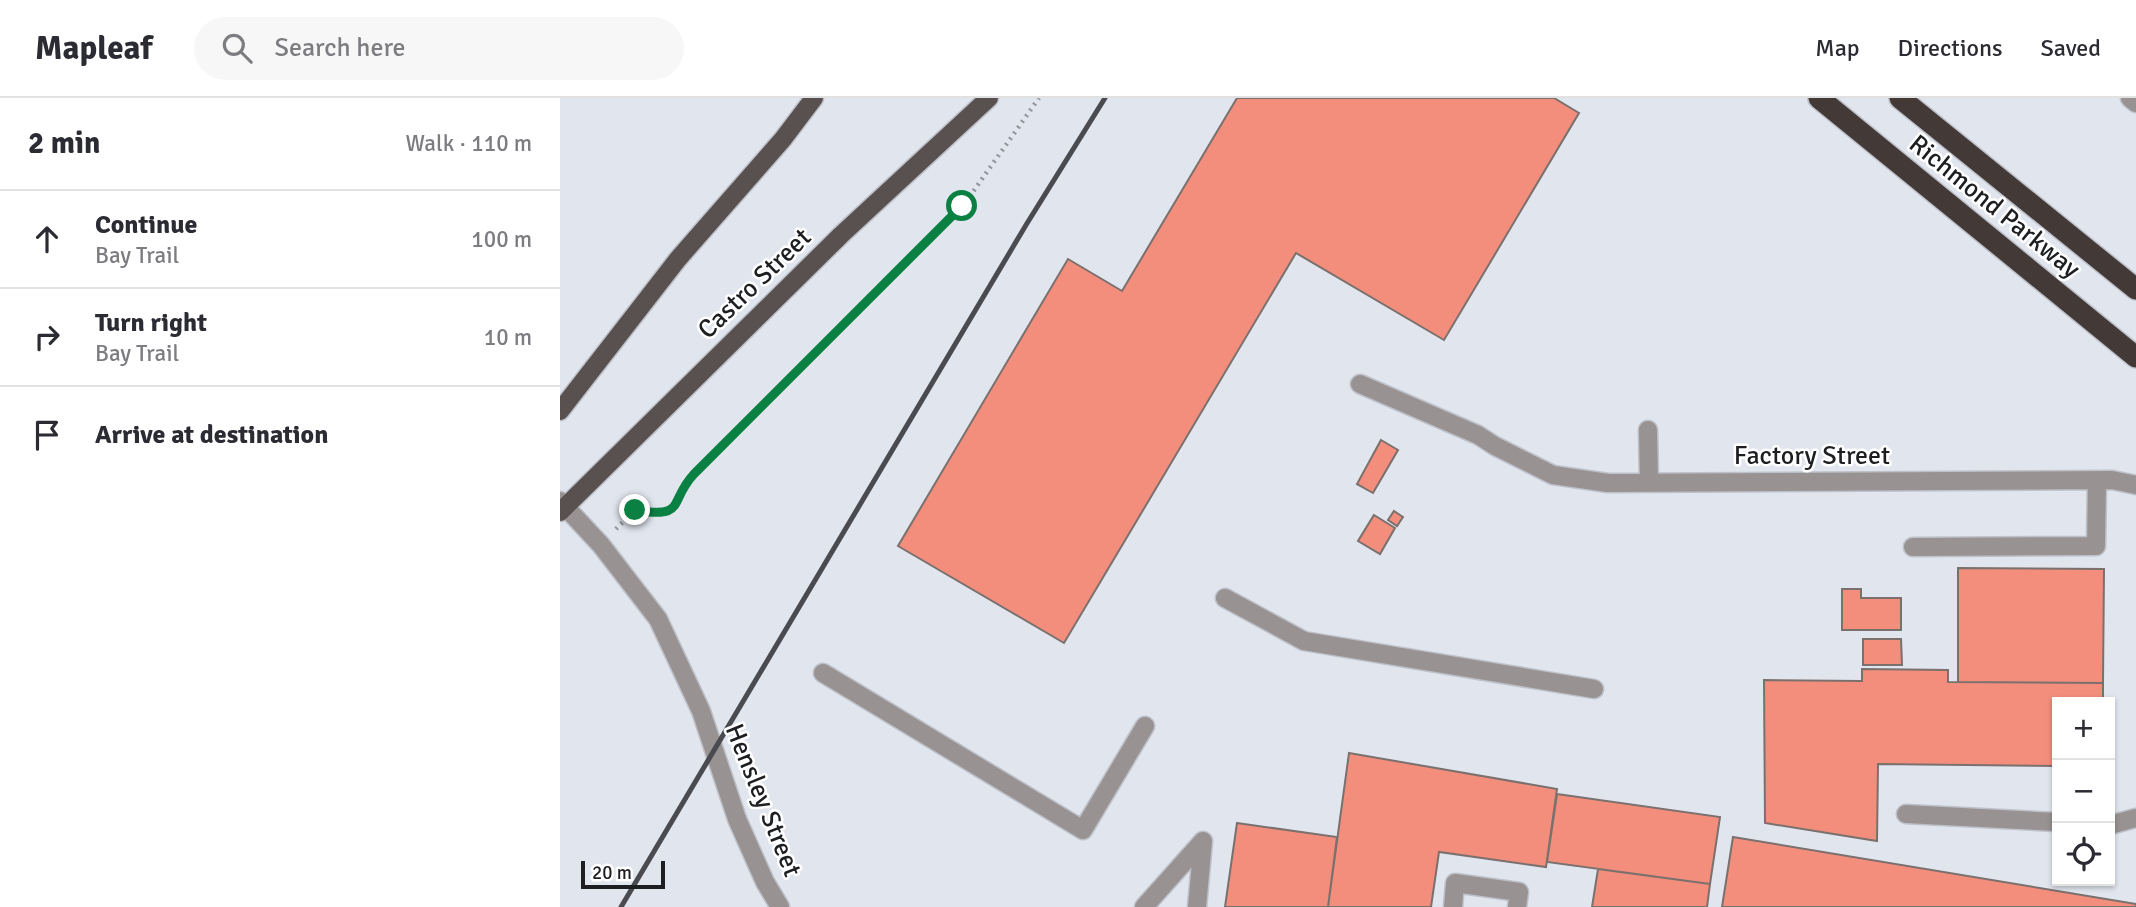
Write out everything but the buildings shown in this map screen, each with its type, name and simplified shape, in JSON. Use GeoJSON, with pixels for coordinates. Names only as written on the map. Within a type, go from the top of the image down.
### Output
{"type":"FeatureCollection","features":[{"type":"Feature","properties":{"kind":"highway","name":"Richmond Parkway"},"geometry":{"type":"LineString","coordinates":[[1819,98],[2136,357]]}},
{"type":"Feature","properties":{"kind":"highway","name":"Richmond Parkway"},"geometry":{"type":"LineString","coordinates":[[1900,98],[2136,289]]}},
{"type":"Feature","properties":{"kind":"main road"},"geometry":{"type":"LineString","coordinates":[[560,411],[678,259],[783,139],[814,98]]}},
{"type":"Feature","properties":{"kind":"main road","name":"Castro Street"},"geometry":{"type":"LineString","coordinates":[[562,506],[841,235],[989,98]]}},
{"type":"Feature","properties":{"kind":"street"},"geometry":{"type":"LineString","coordinates":[[2130,98],[2136,103]]}},
{"type":"Feature","properties":{"kind":"street","name":"Factory Street"},"geometry":{"type":"LineString","coordinates":[[1360,384],[1478,435],[1553,475],[1608,483],[2112,480],[2136,485]]}},
{"type":"Feature","properties":{"kind":"street"},"geometry":{"type":"LineString","coordinates":[[1648,430],[1649,482]]}},
{"type":"Feature","properties":{"kind":"street"},"geometry":{"type":"LineString","coordinates":[[1913,547],[2096,546],[2097,480]]}},
{"type":"Feature","properties":{"kind":"street","name":"Hensley Street"},"geometry":{"type":"LineString","coordinates":[[562,506],[601,545],[658,619],[701,712],[737,819],[765,882],[780,907]]}},
{"type":"Feature","properties":{"kind":"street"},"geometry":{"type":"LineString","coordinates":[[1225,598],[1304,641],[1594,689]]}},
{"type":"Feature","properties":{"kind":"street"},"geometry":{"type":"LineString","coordinates":[[823,673],[1083,830],[1145,726]]}},
{"type":"Feature","properties":{"kind":"street"},"geometry":{"type":"LineString","coordinates":[[1906,814],[2052,822]]}},
{"type":"Feature","properties":{"kind":"street"},"geometry":{"type":"LineString","coordinates":[[2115,824],[2136,818]]}},
{"type":"Feature","properties":{"kind":"street"},"geometry":{"type":"LineString","coordinates":[[1144,907],[1203,841],[1197,907]]}},
{"type":"Feature","properties":{"kind":"street"},"geometry":{"type":"LineString","coordinates":[[1453,907],[1455,883],[1518,892],[1517,907]]}},
{"type":"Feature","properties":{"kind":"path"},"geometry":{"type":"LineString","coordinates":[[601,545],[635,510],[654,513],[671,510],[677,505],[687,481],[962,206],[1039,98]]}},
{"type":"Feature","properties":{"kind":"railway"},"geometry":{"type":"LineString","coordinates":[[621,907],[1026,225],[1105,98]]}},
{"type":"Feature","properties":{"kind":"route"},"geometry":{"type":"LineString","coordinates":[[635,510],[654,513],[671,510],[677,505],[687,481],[962,206]]}}]}
